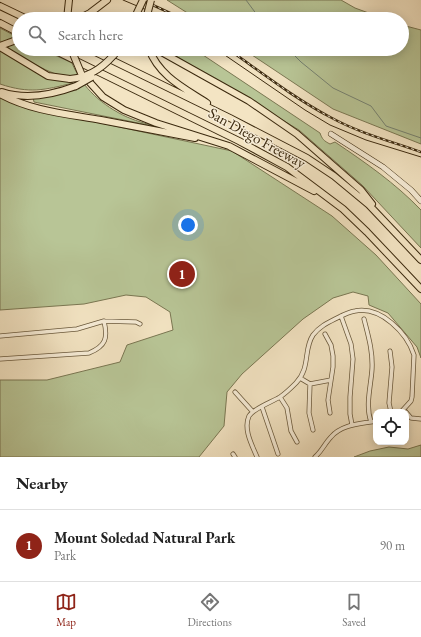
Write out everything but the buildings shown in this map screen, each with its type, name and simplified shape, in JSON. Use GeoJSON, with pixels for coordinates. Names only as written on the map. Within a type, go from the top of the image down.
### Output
{"type":"FeatureCollection","features":[{"type":"Feature","properties":{"kind":"highway"},"geometry":{"type":"LineString","coordinates":[[67,12],[69,0]]}},
{"type":"Feature","properties":{"kind":"highway"},"geometry":{"type":"LineString","coordinates":[[90,12],[107,0]]}},
{"type":"Feature","properties":{"kind":"highway"},"geometry":{"type":"LineString","coordinates":[[138,12],[143,0]]}},
{"type":"Feature","properties":{"kind":"highway"},"geometry":{"type":"LineString","coordinates":[[148,12],[151,0]]}},
{"type":"Feature","properties":{"kind":"highway"},"geometry":{"type":"LineString","coordinates":[[0,6],[12,12]]}},
{"type":"Feature","properties":{"kind":"highway"},"geometry":{"type":"LineString","coordinates":[[0,23],[12,29]]}},
{"type":"Feature","properties":{"kind":"highway"},"geometry":{"type":"LineString","coordinates":[[0,46],[12,42]]}},
{"type":"Feature","properties":{"kind":"highway"},"geometry":{"type":"LineString","coordinates":[[0,46],[12,54]]}},
{"type":"Feature","properties":{"kind":"highway"},"geometry":{"type":"LineString","coordinates":[[16,56],[48,76],[70,79],[82,77],[94,72],[113,56]]}},
{"type":"Feature","properties":{"kind":"highway","name":"San Diego Freeway"},"geometry":{"type":"LineString","coordinates":[[66,56],[232,138],[287,167],[333,201],[368,232],[421,289]]}},
{"type":"Feature","properties":{"kind":"highway"},"geometry":{"type":"LineString","coordinates":[[74,56],[81,73],[103,97],[124,110],[156,123],[229,146],[333,201]]}},
{"type":"Feature","properties":{"kind":"highway","name":"San Diego Freeway"},"geometry":{"type":"LineString","coordinates":[[103,56],[230,118],[307,158],[334,176],[369,205],[421,260]]}},
{"type":"Feature","properties":{"kind":"highway"},"geometry":{"type":"LineString","coordinates":[[0,93],[22,96],[43,95],[65,90],[76,86],[97,73],[114,56]]}},
{"type":"Feature","properties":{"kind":"highway"},"geometry":{"type":"LineString","coordinates":[[152,56],[155,62],[167,76],[230,118]]}},
{"type":"Feature","properties":{"kind":"highway"},"geometry":{"type":"LineString","coordinates":[[168,56],[249,100],[297,134],[361,190],[386,224]]}},
{"type":"Feature","properties":{"kind":"highway"},"geometry":{"type":"LineString","coordinates":[[0,93],[20,104],[44,110],[138,127],[229,146]]}},
{"type":"Feature","properties":{"kind":"street"},"geometry":{"type":"LineString","coordinates":[[332,134],[383,167],[411,190],[421,201]]}},
{"type":"Feature","properties":{"kind":"street"},"geometry":{"type":"LineString","coordinates":[[257,457],[249,438],[247,426],[249,416],[253,412],[280,397],[300,378],[306,368],[310,343],[314,335],[322,326],[354,311],[364,310],[387,319],[407,340],[414,355],[412,397],[406,409]]}},
{"type":"Feature","properties":{"kind":"street"},"geometry":{"type":"LineString","coordinates":[[341,316],[351,344],[353,359],[350,398],[352,425]]}},
{"type":"Feature","properties":{"kind":"street"},"geometry":{"type":"LineString","coordinates":[[364,319],[372,355],[372,370],[368,403],[373,419]]}},
{"type":"Feature","properties":{"kind":"street"},"geometry":{"type":"LineString","coordinates":[[0,336],[77,329],[104,321],[136,322],[140,324]]}},
{"type":"Feature","properties":{"kind":"street"},"geometry":{"type":"LineString","coordinates":[[0,359],[89,353],[98,350],[106,338],[104,321]]}},
{"type":"Feature","properties":{"kind":"street"},"geometry":{"type":"LineString","coordinates":[[325,334],[331,345],[333,356],[333,367],[328,400],[330,413]]}},
{"type":"Feature","properties":{"kind":"street"},"geometry":{"type":"LineString","coordinates":[[390,351],[392,367],[389,403],[390,409]]}},
{"type":"Feature","properties":{"kind":"street"},"geometry":{"type":"LineString","coordinates":[[300,378],[310,384],[331,380]]}},
{"type":"Feature","properties":{"kind":"street"},"geometry":{"type":"LineString","coordinates":[[310,384],[308,413],[313,430]]}},
{"type":"Feature","properties":{"kind":"street"},"geometry":{"type":"LineString","coordinates":[[235,392],[253,412]]}},
{"type":"Feature","properties":{"kind":"street"},"geometry":{"type":"LineString","coordinates":[[280,397],[286,408],[291,431],[297,442]]}},
{"type":"Feature","properties":{"kind":"street"},"geometry":{"type":"LineString","coordinates":[[262,407],[278,454]]}},
{"type":"Feature","properties":{"kind":"street"},"geometry":{"type":"LineString","coordinates":[[409,416],[411,418],[421,419]]}},
{"type":"Feature","properties":{"kind":"street"},"geometry":{"type":"LineString","coordinates":[[315,457],[338,431],[352,425],[373,422]]}},
{"type":"Feature","properties":{"kind":"green space"},"geometry":{"type":"Polygon","coordinates":[[[167,0],[341,0],[366,12],[186,12],[167,0]]]}},
{"type":"Feature","properties":{"kind":"green space"},"geometry":{"type":"Polygon","coordinates":[[[409,27],[421,30],[421,144],[333,109],[254,56],[409,56],[409,27]]]}},
{"type":"Feature","properties":{"kind":"green space"},"geometry":{"type":"Polygon","coordinates":[[[0,28],[12,34],[12,52],[0,44],[0,28]]]}},
{"type":"Feature","properties":{"kind":"green space"},"geometry":{"type":"Polygon","coordinates":[[[0,50],[41,74],[62,76],[19,56],[57,56],[72,63],[76,72],[87,88],[102,102],[118,113],[131,119],[163,128],[34,102],[33,98],[77,90],[73,83],[54,88],[37,90],[20,89],[0,84],[0,50]]]}},
{"type":"Feature","properties":{"kind":"green space"},"geometry":{"type":"Polygon","coordinates":[[[176,56],[204,56],[320,133],[326,142],[330,144],[335,142],[380,174],[421,210],[421,248],[362,185],[299,130],[176,56]]]}},
{"type":"Feature","properties":{"kind":"green space"},"geometry":{"type":"Polygon","coordinates":[[[0,95],[30,108],[232,151],[332,216],[376,255],[421,304],[421,358],[417,347],[388,313],[369,305],[368,296],[353,292],[333,298],[303,319],[242,374],[227,392],[224,426],[199,457],[0,457],[0,380],[47,380],[120,362],[127,345],[173,330],[170,312],[146,297],[126,295],[84,304],[0,310],[0,95]]]}},
{"type":"Feature","properties":{"kind":"green space"},"geometry":{"type":"Polygon","coordinates":[[[421,445],[421,457],[354,457],[370,451],[389,447],[408,449],[421,445]]]}},
{"type":"Feature","properties":{"kind":"waterway"},"geometry":{"type":"LineString","coordinates":[[246,0],[255,12]]}},
{"type":"Feature","properties":{"kind":"waterway"},"geometry":{"type":"LineString","coordinates":[[295,56],[333,88],[371,106],[386,126],[421,138]]}},
{"type":"Feature","properties":{"kind":"tram line"},"geometry":{"type":"LineString","coordinates":[[123,0],[151,12]]}},
{"type":"Feature","properties":{"kind":"tram line"},"geometry":{"type":"LineString","coordinates":[[226,56],[305,110],[330,125],[366,140],[421,157]]}},
{"type":"Feature","properties":{"kind":"railway"},"geometry":{"type":"LineString","coordinates":[[142,0],[168,12]]}},
{"type":"Feature","properties":{"kind":"railway"},"geometry":{"type":"LineString","coordinates":[[238,56],[317,110],[341,123],[421,152]]}},
{"type":"Feature","properties":{"kind":"place","name":"Mount Soledad Natural Park"},"geometry":{"type":"Point","coordinates":[182,274]}}]}
